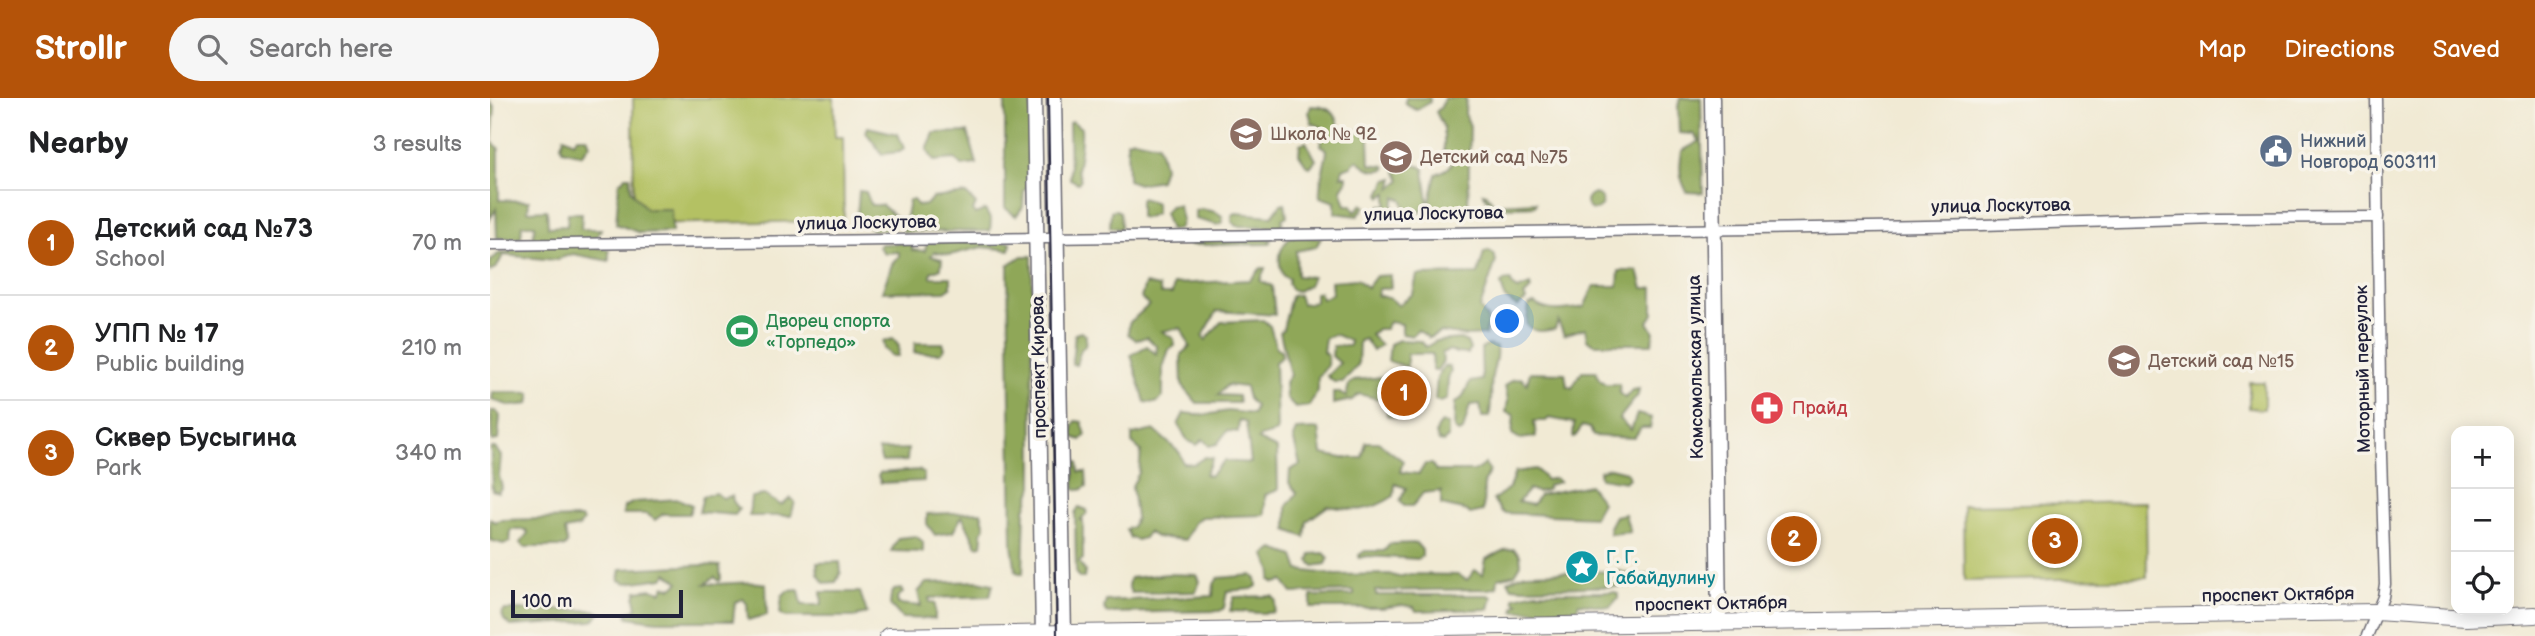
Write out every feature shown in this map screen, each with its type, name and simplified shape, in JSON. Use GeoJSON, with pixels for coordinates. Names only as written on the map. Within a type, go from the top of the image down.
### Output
{"type":"FeatureCollection","features":[{"type":"Feature","properties":{"kind":"main road","name":"проспект Октября"},"geometry":{"type":"LineString","coordinates":[[888,636],[1719,629],[2376,612],[2466,618],[2535,615]]}},
{"type":"Feature","properties":{"kind":"street","name":"проспект Кирова"},"geometry":{"type":"LineString","coordinates":[[1034,98],[1043,635]]}},
{"type":"Feature","properties":{"kind":"street","name":"проспект Кирова"},"geometry":{"type":"LineString","coordinates":[[1054,98],[1064,635]]}},
{"type":"Feature","properties":{"kind":"street","name":"Комсомольская улица"},"geometry":{"type":"LineString","coordinates":[[1712,98],[1719,629]]}},
{"type":"Feature","properties":{"kind":"street","name":"Моторный переулок"},"geometry":{"type":"LineString","coordinates":[[2367,636],[2385,584],[2376,98]]}},
{"type":"Feature","properties":{"kind":"street","name":"улица Лоскутова"},"geometry":{"type":"LineString","coordinates":[[490,245],[2378,217]]}},
{"type":"Feature","properties":{"kind":"green space"},"geometry":{"type":"Polygon","coordinates":[[[633,98],[834,98],[835,137],[843,137],[844,221],[634,224],[633,98]]]}},
{"type":"Feature","properties":{"kind":"green space"},"geometry":{"type":"Polygon","coordinates":[[[1005,98],[1031,98],[1032,179],[1024,191],[1023,207],[1016,216],[1005,208],[1005,98]]]}},
{"type":"Feature","properties":{"kind":"green space"},"geometry":{"type":"Polygon","coordinates":[[[1406,98],[1430,98],[1430,102],[1417,110],[1408,106],[1406,98]]]}},
{"type":"Feature","properties":{"kind":"green space"},"geometry":{"type":"Polygon","coordinates":[[[1444,98],[1466,98],[1465,114],[1470,126],[1468,208],[1464,213],[1431,215],[1428,211],[1436,174],[1448,168],[1453,160],[1453,156],[1444,155],[1444,128],[1436,112],[1444,98]]]}},
{"type":"Feature","properties":{"kind":"green space"},"geometry":{"type":"Polygon","coordinates":[[[1680,98],[1701,98],[1703,193],[1687,192],[1681,177],[1682,151],[1700,141],[1694,134],[1679,133],[1680,98]]]}},
{"type":"Feature","properties":{"kind":"green space"},"geometry":{"type":"Polygon","coordinates":[[[490,102],[495,108],[492,142],[499,148],[499,200],[529,201],[528,211],[547,210],[548,227],[567,226],[568,213],[582,213],[581,229],[601,229],[597,237],[567,241],[609,250],[609,261],[573,254],[555,260],[503,255],[497,267],[490,271],[490,262],[498,254],[531,247],[535,225],[522,225],[521,238],[497,238],[496,209],[490,219],[490,102]]]}},
{"type":"Feature","properties":{"kind":"green space"},"geometry":{"type":"Polygon","coordinates":[[[1311,106],[1325,108],[1334,114],[1339,137],[1345,138],[1359,130],[1369,139],[1370,164],[1385,166],[1386,169],[1374,170],[1357,160],[1343,169],[1341,176],[1347,176],[1347,180],[1341,189],[1346,205],[1352,205],[1355,212],[1362,204],[1365,206],[1358,216],[1335,213],[1335,202],[1320,197],[1327,150],[1321,145],[1324,128],[1312,123],[1309,112],[1311,106]]]}},
{"type":"Feature","properties":{"kind":"green space"},"geometry":{"type":"Polygon","coordinates":[[[1072,121],[1081,128],[1077,170],[1081,179],[1078,183],[1070,179],[1069,123],[1072,121]]]}},
{"type":"Feature","properties":{"kind":"green space"},"geometry":{"type":"Polygon","coordinates":[[[868,127],[898,134],[904,148],[900,152],[882,154],[866,132],[868,127]]]}},
{"type":"Feature","properties":{"kind":"green space"},"geometry":{"type":"Polygon","coordinates":[[[968,132],[977,164],[962,166],[955,159],[934,161],[927,150],[934,133],[968,132]]]}},
{"type":"Feature","properties":{"kind":"green space"},"geometry":{"type":"Polygon","coordinates":[[[564,137],[574,142],[577,137],[587,137],[590,145],[581,155],[562,150],[564,137]]]}},
{"type":"Feature","properties":{"kind":"green space"},"geometry":{"type":"Polygon","coordinates":[[[1133,139],[1158,144],[1164,167],[1160,180],[1138,184],[1128,180],[1127,141],[1133,139]]]}},
{"type":"Feature","properties":{"kind":"green space"},"geometry":{"type":"Polygon","coordinates":[[[1306,142],[1316,160],[1310,167],[1299,154],[1300,144],[1306,142]]]}},
{"type":"Feature","properties":{"kind":"green space"},"geometry":{"type":"Polygon","coordinates":[[[1399,164],[1424,169],[1428,201],[1419,213],[1411,214],[1404,206],[1403,200],[1396,197],[1393,206],[1399,211],[1395,216],[1382,213],[1380,209],[1381,205],[1387,205],[1387,193],[1382,197],[1380,194],[1387,180],[1394,178],[1391,189],[1401,180],[1396,171],[1399,164]]]}},
{"type":"Feature","properties":{"kind":"green space"},"geometry":{"type":"Polygon","coordinates":[[[626,176],[630,176],[631,190],[646,209],[671,209],[672,232],[640,233],[616,224],[619,183],[626,176]]]}},
{"type":"Feature","properties":{"kind":"green space"},"geometry":{"type":"Polygon","coordinates":[[[859,191],[866,192],[871,205],[882,205],[897,218],[886,230],[873,230],[857,217],[859,191]]]}},
{"type":"Feature","properties":{"kind":"green space"},"geometry":{"type":"Polygon","coordinates":[[[1483,193],[1487,194],[1494,204],[1536,202],[1535,206],[1493,208],[1483,193]]]}},
{"type":"Feature","properties":{"kind":"green space"},"geometry":{"type":"Polygon","coordinates":[[[966,194],[976,204],[973,211],[975,214],[985,210],[991,220],[990,231],[903,232],[909,200],[913,200],[918,206],[926,205],[932,198],[966,194]]]}},
{"type":"Feature","properties":{"kind":"green space"},"geometry":{"type":"Polygon","coordinates":[[[1594,194],[1600,196],[1600,208],[1594,210],[1588,208],[1586,202],[1588,196],[1594,194]]]}},
{"type":"Feature","properties":{"kind":"green space"},"geometry":{"type":"Polygon","coordinates":[[[1142,198],[1156,203],[1156,213],[1146,218],[1140,217],[1142,198]]]}},
{"type":"Feature","properties":{"kind":"green space"},"geometry":{"type":"Polygon","coordinates":[[[1285,203],[1287,216],[1282,219],[1279,227],[1237,226],[1232,222],[1232,215],[1236,213],[1272,216],[1281,204],[1285,203]]]}},
{"type":"Feature","properties":{"kind":"green space"},"geometry":{"type":"Polygon","coordinates":[[[1178,205],[1182,220],[1179,229],[1170,230],[1164,213],[1170,206],[1178,205]]]}},
{"type":"Feature","properties":{"kind":"green space"},"geometry":{"type":"Polygon","coordinates":[[[1201,209],[1216,212],[1222,216],[1223,222],[1218,225],[1195,219],[1195,211],[1201,209]]]}},
{"type":"Feature","properties":{"kind":"green space"},"geometry":{"type":"Polygon","coordinates":[[[1111,211],[1120,212],[1119,229],[1110,227],[1111,211]]]}},
{"type":"Feature","properties":{"kind":"green space"},"geometry":{"type":"Polygon","coordinates":[[[1293,236],[1321,238],[1316,247],[1296,251],[1297,276],[1312,277],[1309,285],[1298,291],[1292,290],[1288,284],[1289,279],[1283,276],[1280,264],[1284,244],[1293,236]]]}},
{"type":"Feature","properties":{"kind":"green space"},"geometry":{"type":"Polygon","coordinates":[[[1190,238],[1271,239],[1270,244],[1190,245],[1190,238]]]}},
{"type":"Feature","properties":{"kind":"green space"},"geometry":{"type":"Polygon","coordinates":[[[927,242],[1011,242],[1010,250],[982,247],[950,255],[934,252],[931,256],[942,259],[941,268],[931,272],[931,277],[951,277],[951,287],[945,291],[882,292],[899,252],[884,253],[879,247],[880,244],[913,243],[912,250],[925,251],[927,242]]]}},
{"type":"Feature","properties":{"kind":"green space"},"geometry":{"type":"Polygon","coordinates":[[[1484,252],[1494,254],[1496,261],[1480,308],[1488,320],[1485,335],[1466,336],[1440,332],[1429,338],[1418,330],[1412,336],[1402,334],[1402,324],[1389,322],[1385,329],[1377,329],[1371,335],[1381,345],[1373,351],[1365,339],[1359,341],[1358,365],[1343,382],[1334,382],[1327,376],[1340,363],[1332,356],[1333,346],[1349,346],[1350,341],[1334,334],[1325,339],[1323,352],[1328,356],[1327,366],[1318,377],[1318,391],[1309,406],[1295,408],[1286,398],[1285,382],[1290,375],[1280,332],[1291,296],[1299,295],[1302,304],[1315,302],[1315,293],[1319,292],[1322,299],[1332,294],[1331,281],[1357,279],[1367,288],[1376,276],[1390,275],[1391,288],[1379,289],[1377,295],[1391,299],[1398,305],[1413,294],[1417,275],[1478,274],[1484,252]]]}},
{"type":"Feature","properties":{"kind":"green space"},"geometry":{"type":"Polygon","coordinates":[[[1022,256],[1032,256],[1033,486],[1025,510],[1023,574],[1016,572],[1012,546],[1008,265],[1022,256]]]}},
{"type":"Feature","properties":{"kind":"green space"},"geometry":{"type":"Polygon","coordinates":[[[1261,268],[1265,268],[1260,281],[1272,286],[1275,315],[1217,311],[1203,336],[1206,340],[1221,322],[1263,320],[1270,326],[1282,357],[1275,362],[1277,432],[1258,440],[1277,449],[1278,490],[1265,495],[1265,515],[1201,517],[1194,523],[1185,540],[1156,537],[1148,532],[1144,538],[1130,538],[1126,529],[1132,527],[1136,518],[1132,486],[1139,473],[1141,451],[1132,443],[1132,435],[1154,430],[1180,453],[1183,463],[1194,464],[1205,457],[1213,458],[1205,474],[1210,476],[1224,461],[1251,463],[1246,423],[1239,420],[1238,432],[1227,431],[1217,444],[1209,446],[1203,439],[1197,445],[1188,441],[1178,425],[1184,413],[1205,415],[1228,411],[1253,414],[1255,406],[1248,399],[1245,387],[1227,385],[1218,395],[1238,396],[1239,403],[1197,403],[1182,385],[1181,354],[1190,347],[1181,328],[1162,331],[1174,339],[1175,346],[1169,349],[1163,368],[1163,397],[1156,403],[1145,402],[1131,355],[1147,346],[1156,354],[1157,347],[1147,337],[1136,340],[1128,334],[1129,323],[1149,305],[1141,298],[1145,284],[1159,287],[1161,294],[1172,294],[1174,284],[1250,280],[1261,268]]]}},
{"type":"Feature","properties":{"kind":"green space"},"geometry":{"type":"Polygon","coordinates":[[[1619,271],[1638,271],[1643,288],[1653,288],[1653,314],[1648,322],[1654,332],[1652,344],[1595,344],[1587,340],[1585,328],[1564,335],[1558,321],[1555,329],[1543,331],[1536,331],[1526,324],[1529,305],[1534,303],[1546,309],[1558,310],[1584,307],[1594,286],[1618,286],[1619,271]]]}},
{"type":"Feature","properties":{"kind":"green space"},"geometry":{"type":"Polygon","coordinates":[[[1510,280],[1517,290],[1530,285],[1531,289],[1524,296],[1526,300],[1517,307],[1505,298],[1501,284],[1510,280]]]}},
{"type":"Feature","properties":{"kind":"green space"},"geometry":{"type":"Polygon","coordinates":[[[1081,332],[1086,335],[1085,346],[1081,349],[1076,365],[1072,364],[1075,334],[1081,332]]]}},
{"type":"Feature","properties":{"kind":"green space"},"geometry":{"type":"Polygon","coordinates":[[[893,339],[899,346],[898,356],[892,356],[884,349],[883,341],[893,339]]]}},
{"type":"Feature","properties":{"kind":"green space"},"geometry":{"type":"Polygon","coordinates":[[[1460,339],[1467,342],[1470,349],[1468,354],[1450,350],[1442,353],[1443,362],[1437,370],[1433,370],[1432,354],[1407,354],[1407,367],[1388,361],[1390,344],[1399,340],[1420,341],[1426,347],[1436,341],[1460,339]]]}},
{"type":"Feature","properties":{"kind":"green space"},"geometry":{"type":"Polygon","coordinates":[[[915,343],[943,343],[945,348],[941,353],[914,353],[915,343]]]}},
{"type":"Feature","properties":{"kind":"green space"},"geometry":{"type":"Polygon","coordinates":[[[1488,345],[1496,347],[1489,417],[1482,417],[1480,404],[1470,405],[1463,431],[1459,433],[1454,429],[1455,403],[1462,398],[1470,382],[1482,380],[1481,349],[1488,345]]]}},
{"type":"Feature","properties":{"kind":"green space"},"geometry":{"type":"Polygon","coordinates":[[[1444,366],[1451,371],[1447,399],[1441,402],[1435,400],[1437,377],[1444,366]]]}},
{"type":"Feature","properties":{"kind":"green space"},"geometry":{"type":"Polygon","coordinates":[[[1582,371],[1596,371],[1605,384],[1619,384],[1620,394],[1625,398],[1632,390],[1639,389],[1638,395],[1619,419],[1631,430],[1637,414],[1652,418],[1650,428],[1641,428],[1634,438],[1593,436],[1590,428],[1582,426],[1573,437],[1574,423],[1549,418],[1546,421],[1534,421],[1536,437],[1520,439],[1512,434],[1514,415],[1506,412],[1508,400],[1505,386],[1512,380],[1521,378],[1527,384],[1530,372],[1565,373],[1567,386],[1572,388],[1582,371]]]}},
{"type":"Feature","properties":{"kind":"green space"},"geometry":{"type":"Polygon","coordinates":[[[1391,376],[1397,378],[1398,387],[1408,394],[1408,412],[1403,416],[1387,415],[1386,401],[1359,394],[1352,400],[1333,404],[1333,392],[1346,397],[1349,384],[1356,380],[1391,376]]]}},
{"type":"Feature","properties":{"kind":"green space"},"geometry":{"type":"Polygon","coordinates":[[[2249,382],[2264,382],[2264,409],[2249,408],[2249,382]]]}},
{"type":"Feature","properties":{"kind":"green space"},"geometry":{"type":"Polygon","coordinates":[[[493,392],[531,393],[529,404],[511,406],[492,400],[493,392]]]}},
{"type":"Feature","properties":{"kind":"green space"},"geometry":{"type":"Polygon","coordinates":[[[491,411],[496,411],[500,416],[498,440],[492,441],[491,411]]]}},
{"type":"Feature","properties":{"kind":"green space"},"geometry":{"type":"Polygon","coordinates":[[[1076,421],[1082,422],[1086,435],[1081,440],[1073,437],[1076,421]]]}},
{"type":"Feature","properties":{"kind":"green space"},"geometry":{"type":"Polygon","coordinates":[[[1442,423],[1448,424],[1448,438],[1443,442],[1439,441],[1436,434],[1442,423]]]}},
{"type":"Feature","properties":{"kind":"green space"},"geometry":{"type":"Polygon","coordinates":[[[1319,429],[1322,454],[1362,458],[1366,442],[1378,442],[1403,461],[1400,472],[1419,474],[1425,464],[1432,464],[1436,471],[1475,471],[1485,464],[1490,471],[1484,481],[1483,511],[1470,514],[1441,505],[1441,491],[1423,493],[1413,506],[1404,506],[1400,501],[1406,488],[1395,484],[1394,496],[1369,508],[1354,510],[1328,506],[1307,521],[1305,537],[1287,530],[1287,506],[1297,493],[1289,483],[1290,470],[1300,465],[1293,437],[1296,430],[1319,429]]]}},
{"type":"Feature","properties":{"kind":"green space"},"geometry":{"type":"Polygon","coordinates":[[[491,448],[495,448],[501,456],[499,476],[502,487],[498,492],[492,490],[491,448]]]}},
{"type":"Feature","properties":{"kind":"green space"},"geometry":{"type":"Polygon","coordinates":[[[908,449],[907,461],[882,462],[878,450],[908,449]]]}},
{"type":"Feature","properties":{"kind":"green space"},"geometry":{"type":"Polygon","coordinates":[[[1075,462],[1078,462],[1079,472],[1086,472],[1087,486],[1081,490],[1074,489],[1075,462]]]}},
{"type":"Feature","properties":{"kind":"green space"},"geometry":{"type":"Polygon","coordinates":[[[1610,468],[1627,472],[1629,478],[1625,482],[1600,478],[1599,471],[1610,468]]]}},
{"type":"Feature","properties":{"kind":"green space"},"geometry":{"type":"Polygon","coordinates":[[[1536,469],[1546,480],[1555,478],[1559,482],[1548,485],[1547,490],[1537,492],[1529,489],[1518,502],[1533,505],[1539,495],[1589,485],[1602,502],[1594,517],[1503,513],[1493,500],[1509,488],[1515,472],[1536,469]]]}},
{"type":"Feature","properties":{"kind":"green space"},"geometry":{"type":"Polygon","coordinates":[[[919,470],[924,474],[924,481],[881,483],[878,476],[880,473],[919,470]]]}},
{"type":"Feature","properties":{"kind":"green space"},"geometry":{"type":"Polygon","coordinates":[[[715,493],[723,498],[732,496],[739,509],[735,515],[699,512],[703,496],[715,493]]]}},
{"type":"Feature","properties":{"kind":"green space"},"geometry":{"type":"Polygon","coordinates":[[[764,495],[781,505],[791,498],[795,502],[791,516],[749,516],[751,497],[764,495]]]}},
{"type":"Feature","properties":{"kind":"green space"},"geometry":{"type":"Polygon","coordinates":[[[678,499],[692,505],[689,514],[663,514],[655,520],[647,514],[623,514],[624,507],[634,502],[678,499]]]}},
{"type":"Feature","properties":{"kind":"green space"},"geometry":{"type":"Polygon","coordinates":[[[2146,502],[2147,577],[1964,581],[1963,505],[2146,502]]]}},
{"type":"Feature","properties":{"kind":"green space"},"geometry":{"type":"Polygon","coordinates":[[[1079,507],[1087,510],[1080,520],[1083,521],[1083,559],[1079,562],[1085,571],[1084,578],[1079,578],[1076,572],[1075,513],[1079,507]]]}},
{"type":"Feature","properties":{"kind":"green space"},"geometry":{"type":"Polygon","coordinates":[[[981,512],[985,527],[981,533],[982,545],[977,546],[962,516],[953,532],[935,535],[927,524],[927,514],[981,512]]]}},
{"type":"Feature","properties":{"kind":"green space"},"geometry":{"type":"Polygon","coordinates":[[[1625,514],[1630,532],[1610,534],[1609,527],[1615,516],[1625,514]]]}},
{"type":"Feature","properties":{"kind":"green space"},"geometry":{"type":"Polygon","coordinates":[[[581,518],[583,521],[579,527],[565,530],[565,547],[524,547],[520,543],[528,533],[526,530],[511,530],[510,542],[503,544],[490,540],[490,519],[495,522],[581,518]]]}},
{"type":"Feature","properties":{"kind":"green space"},"geometry":{"type":"Polygon","coordinates":[[[916,536],[923,542],[923,552],[891,551],[898,538],[916,536]]]}},
{"type":"Feature","properties":{"kind":"green space"},"geometry":{"type":"Polygon","coordinates":[[[1416,543],[1422,550],[1422,556],[1418,559],[1367,556],[1359,558],[1365,551],[1384,551],[1390,544],[1416,543]]]}},
{"type":"Feature","properties":{"kind":"green space"},"geometry":{"type":"Polygon","coordinates":[[[1274,549],[1294,556],[1299,570],[1336,575],[1458,575],[1467,580],[1475,570],[1483,575],[1486,559],[1504,550],[1514,549],[1520,555],[1521,564],[1515,574],[1498,578],[1497,587],[1490,589],[1375,591],[1376,595],[1488,595],[1492,597],[1489,609],[1416,611],[1414,607],[1403,605],[1382,608],[1311,608],[1311,596],[1354,595],[1354,591],[1292,593],[1283,581],[1275,583],[1270,580],[1272,572],[1265,555],[1274,549]]]}},
{"type":"Feature","properties":{"kind":"green space"},"geometry":{"type":"Polygon","coordinates":[[[1324,553],[1329,558],[1326,564],[1314,566],[1309,561],[1311,554],[1324,553]]]}},
{"type":"Feature","properties":{"kind":"green space"},"geometry":{"type":"Polygon","coordinates":[[[840,562],[841,572],[836,582],[824,583],[818,574],[817,563],[840,562]]]}},
{"type":"Feature","properties":{"kind":"green space"},"geometry":{"type":"Polygon","coordinates":[[[720,566],[721,579],[719,581],[715,577],[705,584],[766,584],[767,615],[748,620],[747,604],[743,599],[735,602],[733,621],[657,621],[628,617],[627,613],[637,608],[637,591],[652,589],[661,592],[665,586],[672,588],[679,582],[667,573],[663,578],[627,583],[619,580],[621,569],[720,566]]]}},
{"type":"Feature","properties":{"kind":"green space"},"geometry":{"type":"Polygon","coordinates":[[[1620,571],[1636,576],[1653,574],[1653,586],[1524,588],[1512,587],[1508,581],[1525,573],[1620,571]]]}},
{"type":"Feature","properties":{"kind":"green space"},"geometry":{"type":"Polygon","coordinates":[[[1168,574],[1197,575],[1200,581],[1196,592],[1131,593],[1128,585],[1130,578],[1168,574]]]}},
{"type":"Feature","properties":{"kind":"green space"},"geometry":{"type":"Polygon","coordinates":[[[1252,575],[1257,586],[1252,589],[1227,591],[1224,608],[1220,611],[1107,613],[1104,608],[1106,601],[1213,596],[1214,584],[1218,578],[1252,575]]]}},
{"type":"Feature","properties":{"kind":"green space"},"geometry":{"type":"Polygon","coordinates":[[[978,581],[993,584],[990,596],[929,598],[930,602],[935,604],[935,619],[902,618],[890,605],[894,590],[901,589],[903,593],[897,597],[898,604],[921,606],[918,592],[926,583],[978,581]]]}},
{"type":"Feature","properties":{"kind":"green space"},"geometry":{"type":"Polygon","coordinates":[[[799,590],[802,605],[822,605],[821,592],[860,592],[867,613],[856,617],[786,617],[780,614],[782,596],[787,591],[799,590]]]}},
{"type":"Feature","properties":{"kind":"green space"},"geometry":{"type":"Polygon","coordinates":[[[1536,592],[1615,592],[1618,598],[1610,607],[1579,603],[1577,609],[1514,611],[1514,607],[1519,604],[1514,601],[1514,597],[1536,592]]]}},
{"type":"Feature","properties":{"kind":"green space"},"geometry":{"type":"Polygon","coordinates":[[[1272,596],[1276,600],[1274,612],[1230,611],[1234,597],[1272,596]]]}},
{"type":"Feature","properties":{"kind":"green space"},"geometry":{"type":"Polygon","coordinates":[[[505,610],[594,610],[601,613],[592,621],[511,626],[504,620],[502,613],[505,610]]]}},
{"type":"Feature","properties":{"kind":"tram line"},"geometry":{"type":"LineString","coordinates":[[1048,98],[1057,636]]}},
{"type":"Feature","properties":{"kind":"place","name":"Школа № 92"},"geometry":{"type":"Point","coordinates":[1246,134]}},
{"type":"Feature","properties":{"kind":"place","name":"Нижний Новгород 603111"},"geometry":{"type":"Point","coordinates":[2276,151]}},
{"type":"Feature","properties":{"kind":"place","name":"Детский сад №75"},"geometry":{"type":"Point","coordinates":[1396,157]}},
{"type":"Feature","properties":{"kind":"place","name":"Дворец спорта «Торпедо»"},"geometry":{"type":"Point","coordinates":[742,331]}},
{"type":"Feature","properties":{"kind":"place","name":"Детский сад №15"},"geometry":{"type":"Point","coordinates":[2124,361]}},
{"type":"Feature","properties":{"kind":"place","name":"Детский сад №73"},"geometry":{"type":"Point","coordinates":[1404,393]}},
{"type":"Feature","properties":{"kind":"place","name":"Прайд"},"geometry":{"type":"Point","coordinates":[1767,408]}},
{"type":"Feature","properties":{"kind":"place","name":"УПП № 17"},"geometry":{"type":"Point","coordinates":[1794,539]}},
{"type":"Feature","properties":{"kind":"place","name":"Сквер Бусыгина"},"geometry":{"type":"Point","coordinates":[2055,541]}},
{"type":"Feature","properties":{"kind":"place","name":"Г. Г. Габайдулину"},"geometry":{"type":"Point","coordinates":[1582,567]}}]}
